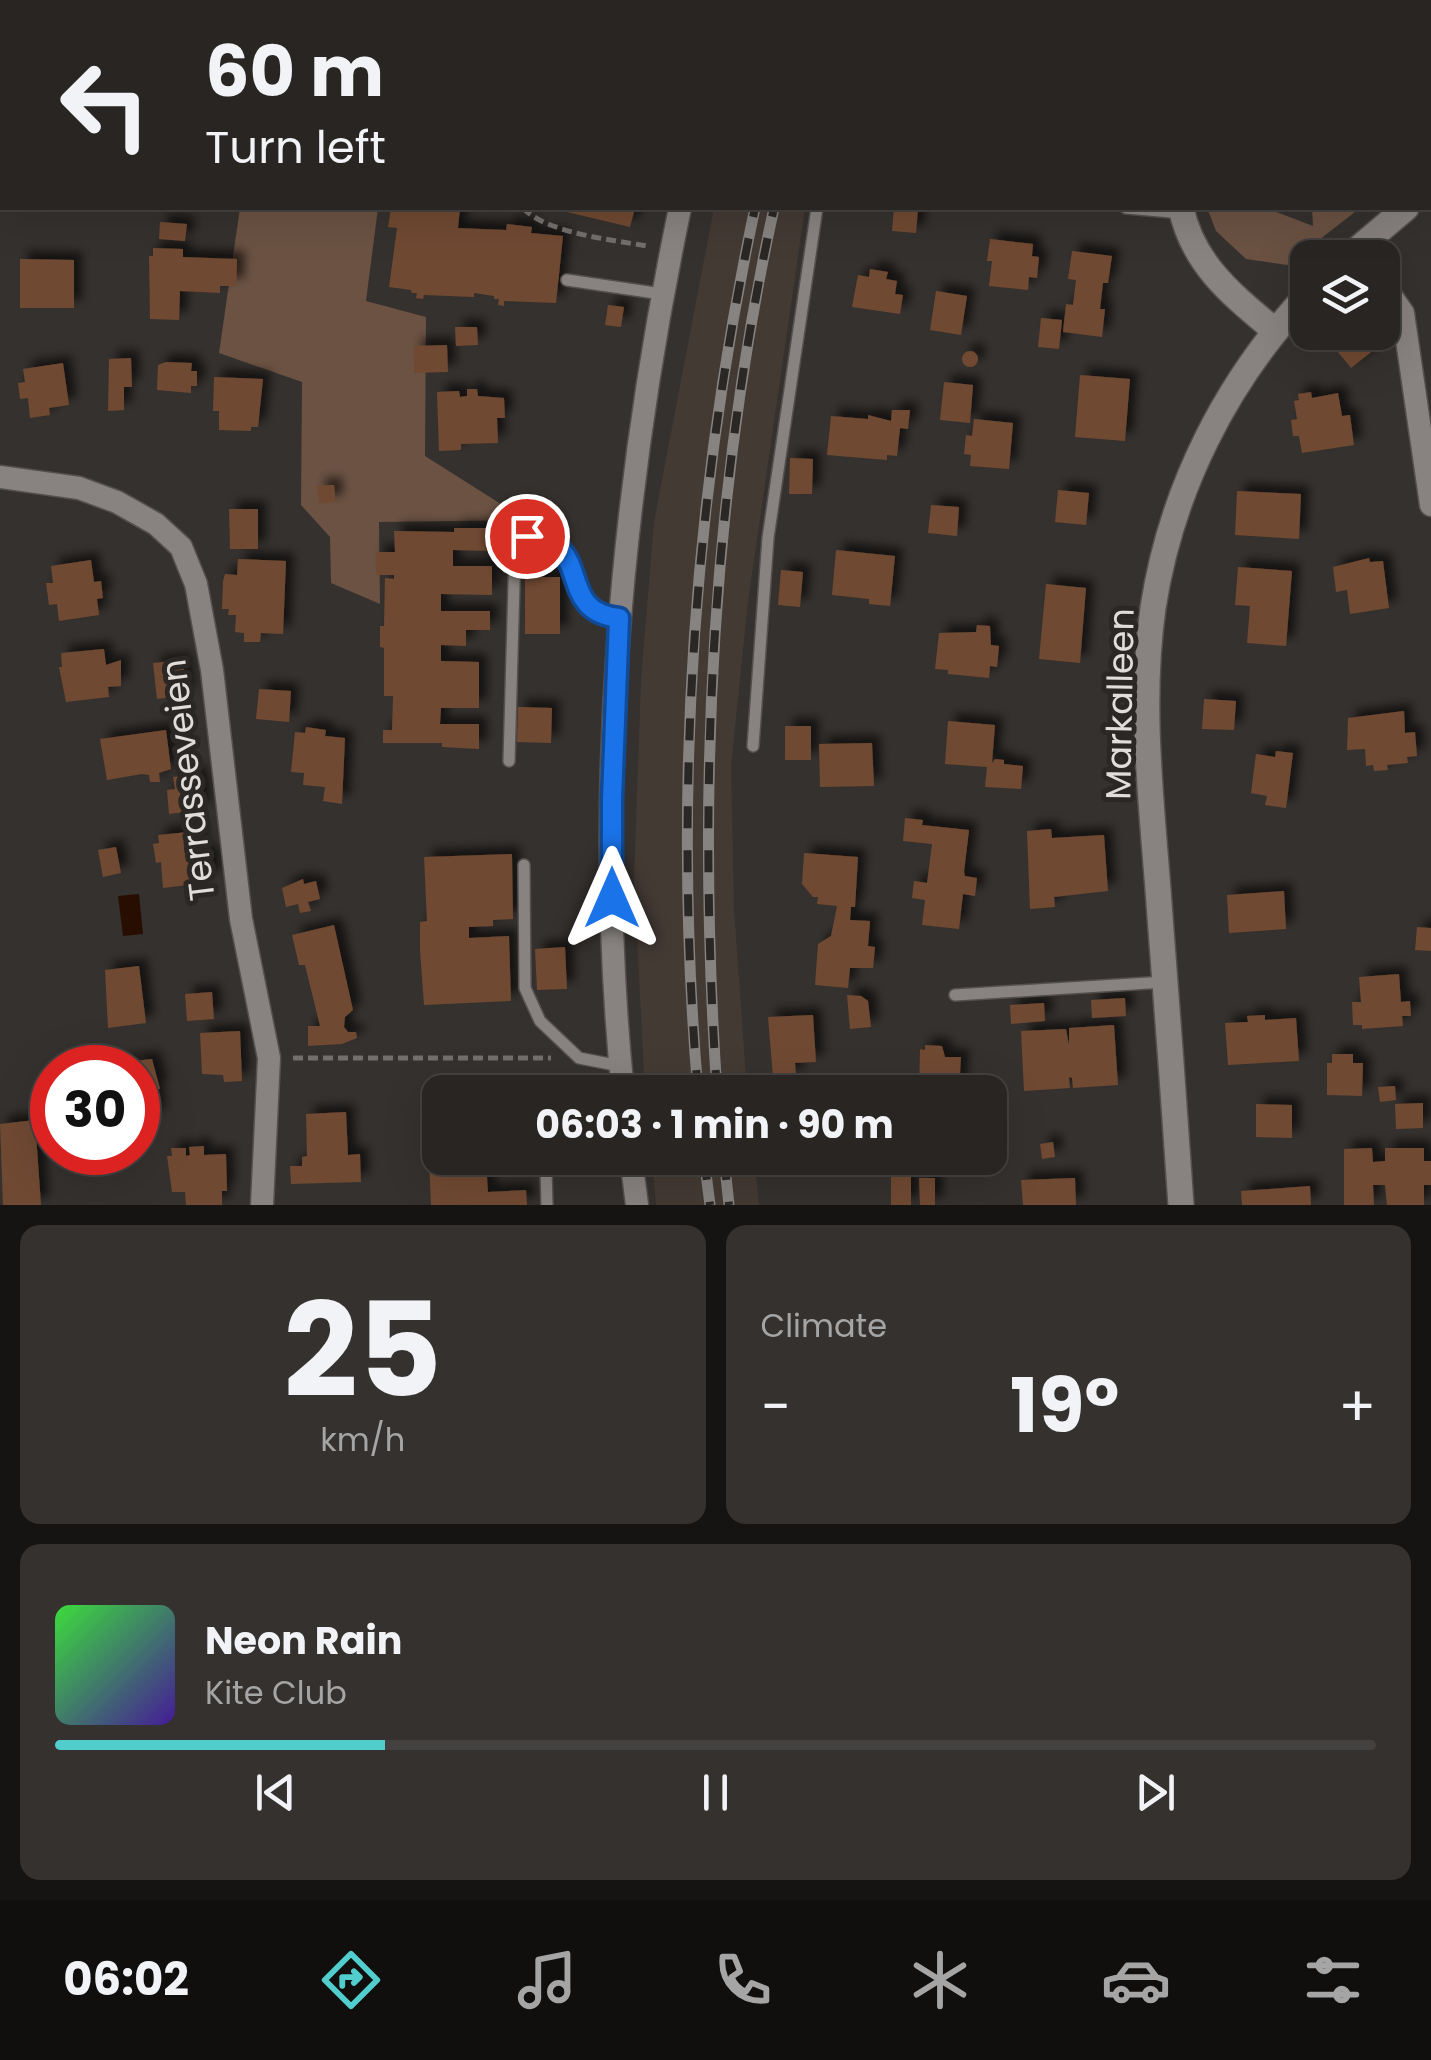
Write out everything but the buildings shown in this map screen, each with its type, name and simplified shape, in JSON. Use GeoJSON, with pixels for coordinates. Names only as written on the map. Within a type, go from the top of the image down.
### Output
{"type":"FeatureCollection","features":[{"type":"Feature","properties":{"kind":"main road"},"geometry":{"type":"LineString","coordinates":[[1182,210],[1188,237],[1206,269],[1274,330]]}},
{"type":"Feature","properties":{"kind":"main road"},"geometry":{"type":"LineString","coordinates":[[1371,240],[1404,210]]}},
{"type":"Feature","properties":{"kind":"main road","name":"Markalleen"},"geometry":{"type":"LineString","coordinates":[[1181,1205],[1148,716],[1153,609],[1170,536],[1203,443],[1233,390],[1290,313]]}},
{"type":"Feature","properties":{"kind":"street"},"geometry":{"type":"LineString","coordinates":[[621,1075],[612,819],[619,618],[643,404],[680,210]]}},
{"type":"Feature","properties":{"kind":"street"},"geometry":{"type":"LineString","coordinates":[[1400,309],[1431,505]]}},
{"type":"Feature","properties":{"kind":"street","name":"Terrasseveien"},"geometry":{"type":"LineString","coordinates":[[0,477],[98,494],[156,524],[180,547],[196,584],[212,670],[240,919],[269,1058],[262,1205]]}},
{"type":"Feature","properties":{"kind":"street"},"geometry":{"type":"LineString","coordinates":[[633,1175],[637,1205]]}},
{"type":"Feature","properties":{"kind":"lane"},"geometry":{"type":"LineString","coordinates":[[754,746],[768,538],[817,210]]}},
{"type":"Feature","properties":{"kind":"lane"},"geometry":{"type":"LineString","coordinates":[[567,280],[662,294]]}},
{"type":"Feature","properties":{"kind":"lane"},"geometry":{"type":"LineString","coordinates":[[509,761],[515,548],[527,536],[546,538],[570,560],[583,604],[602,616],[619,618]]}},
{"type":"Feature","properties":{"kind":"lane"},"geometry":{"type":"LineString","coordinates":[[524,866],[525,988],[540,1021],[580,1058],[620,1066]]}},
{"type":"Feature","properties":{"kind":"lane"},"geometry":{"type":"LineString","coordinates":[[955,995],[1165,982]]}},
{"type":"Feature","properties":{"kind":"lane"},"geometry":{"type":"LineString","coordinates":[[546,1175],[547,1205]]}},
{"type":"Feature","properties":{"kind":"path"},"geometry":{"type":"LineString","coordinates":[[525,210],[530,216],[588,236],[650,246]]}},
{"type":"Feature","properties":{"kind":"path"},"geometry":{"type":"LineString","coordinates":[[269,1058],[516,1058]]}},
{"type":"Feature","properties":{"kind":"shaded area"},"geometry":{"type":"Polygon","coordinates":[[[240,210],[378,210],[366,301],[426,317],[425,456],[526,520],[379,522],[380,604],[331,583],[330,537],[301,505],[302,382],[219,353],[240,210]]]}},
{"type":"Feature","properties":{"kind":"shaded area"},"geometry":{"type":"Polygon","coordinates":[[[714,210],[805,210],[748,601],[731,766],[734,909],[746,1075],[644,1075],[634,880],[641,681],[654,522],[714,210]]]}},
{"type":"Feature","properties":{"kind":"shaded area"},"geometry":{"type":"Polygon","coordinates":[[[1208,210],[1271,210],[1313,226],[1312,210],[1357,210],[1319,240],[1290,240],[1287,265],[1246,259],[1216,231],[1208,210]]]}},
{"type":"Feature","properties":{"kind":"shaded area"},"geometry":{"type":"Polygon","coordinates":[[[139,894],[143,934],[123,936],[118,896],[139,894]]]}},
{"type":"Feature","properties":{"kind":"shaded area"},"geometry":{"type":"Polygon","coordinates":[[[653,1175],[756,1175],[759,1205],[656,1205],[653,1175]]]}},
{"type":"Feature","properties":{"kind":"railway"},"geometry":{"type":"LineString","coordinates":[[697,1075],[688,870],[694,648],[716,427],[755,210]]}},
{"type":"Feature","properties":{"kind":"railway"},"geometry":{"type":"LineString","coordinates":[[716,1075],[708,870],[714,648],[735,427],[774,210]]}},
{"type":"Feature","properties":{"kind":"railway"},"geometry":{"type":"LineString","coordinates":[[706,1175],[710,1205]]}},
{"type":"Feature","properties":{"kind":"railway"},"geometry":{"type":"LineString","coordinates":[[726,1175],[729,1205]]}},
{"type":"Feature","properties":{"kind":"route"},"geometry":{"type":"LineString","coordinates":[[527,536],[546,538],[570,560],[583,604],[602,616],[619,618],[612,898]]}}]}
